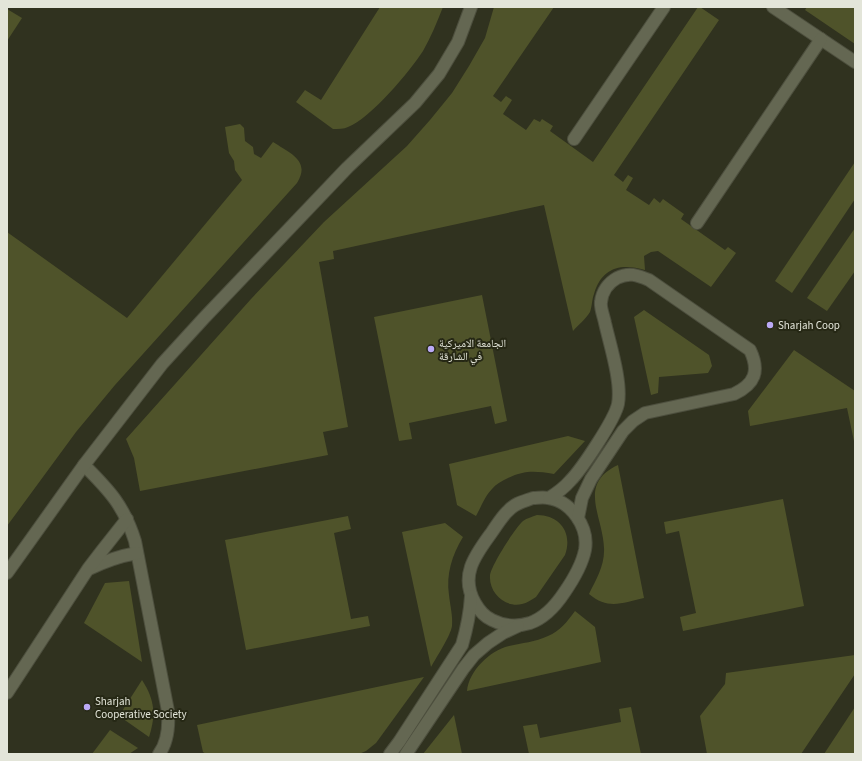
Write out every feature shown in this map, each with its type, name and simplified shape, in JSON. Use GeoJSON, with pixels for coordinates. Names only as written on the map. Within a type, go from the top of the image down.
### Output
{"type":"FeatureCollection","features":[{"type":"Feature","properties":{"kind":"street"},"geometry":{"type":"LineString","coordinates":[[7,573],[84,465],[162,364],[347,168],[414,103],[439,74],[458,42],[471,7]]}},
{"type":"Feature","properties":{"kind":"street"},"geometry":{"type":"LineString","coordinates":[[574,139],[664,7]]}},
{"type":"Feature","properties":{"kind":"street"},"geometry":{"type":"LineString","coordinates":[[773,7],[855,62]]}},
{"type":"Feature","properties":{"kind":"street"},"geometry":{"type":"LineString","coordinates":[[697,223],[821,39]]}},
{"type":"Feature","properties":{"kind":"street"},"geometry":{"type":"LineString","coordinates":[[549,498],[570,481],[579,471],[612,417],[618,404],[619,390],[617,376],[601,304],[604,291],[612,281],[624,275],[636,274],[649,280],[750,350],[755,360],[756,371],[752,381],[744,389],[734,394],[646,413],[633,420],[623,431],[586,488],[582,498],[578,518]]}},
{"type":"Feature","properties":{"kind":"street"},"geometry":{"type":"LineString","coordinates":[[84,465],[104,484],[119,504],[127,519],[135,541],[168,711],[168,724],[164,752]]}},
{"type":"Feature","properties":{"kind":"street"},"geometry":{"type":"LineString","coordinates":[[406,754],[474,655],[498,636],[542,616],[558,601],[571,582],[582,562],[586,548],[585,533],[578,518],[571,509],[560,502],[549,498],[533,498],[520,502],[509,509],[473,560],[469,572],[468,584],[471,596],[478,609],[490,619],[504,625],[519,626]]}},
{"type":"Feature","properties":{"kind":"street"},"geometry":{"type":"LineString","coordinates":[[7,693],[88,569],[127,519]]}},
{"type":"Feature","properties":{"kind":"street"},"geometry":{"type":"LineString","coordinates":[[88,569],[104,562],[137,553]]}},
{"type":"Feature","properties":{"kind":"street"},"geometry":{"type":"LineString","coordinates":[[390,754],[462,645],[470,613],[471,596]]}},
{"type":"Feature","properties":{"kind":"green space"},"geometry":{"type":"Polygon","coordinates":[[[380,7],[443,7],[423,51],[389,94],[367,115],[357,122],[345,128],[333,129],[296,102],[305,90],[321,100],[380,7]]]}},
{"type":"Feature","properties":{"kind":"green space"},"geometry":{"type":"Polygon","coordinates":[[[494,7],[554,7],[493,96],[501,102],[506,96],[512,100],[503,114],[526,130],[534,119],[540,122],[542,119],[553,126],[550,131],[593,162],[698,7],[719,20],[614,175],[623,182],[628,175],[633,178],[626,190],[649,205],[654,198],[660,203],[663,199],[684,214],[681,219],[725,250],[728,247],[736,253],[711,287],[658,251],[651,252],[644,256],[645,270],[628,267],[614,269],[602,278],[594,294],[590,312],[573,331],[544,205],[333,251],[334,259],[319,262],[348,427],[323,432],[328,455],[140,491],[134,458],[126,439],[251,299],[324,222],[407,146],[430,120],[452,93],[485,38],[494,7]]]}},
{"type":"Feature","properties":{"kind":"green space"},"geometry":{"type":"Polygon","coordinates":[[[807,7],[855,7],[855,44],[805,10],[807,7]]]}},
{"type":"Feature","properties":{"kind":"green space"},"geometry":{"type":"Polygon","coordinates":[[[7,9],[22,18],[7,41],[7,9]]]}},
{"type":"Feature","properties":{"kind":"green space"},"geometry":{"type":"Polygon","coordinates":[[[240,124],[244,128],[245,141],[253,147],[254,154],[261,158],[273,142],[297,158],[302,169],[297,183],[115,385],[76,432],[7,526],[7,232],[127,318],[242,180],[235,170],[234,161],[229,153],[225,127],[240,124]]]}},
{"type":"Feature","properties":{"kind":"green space"},"geometry":{"type":"Polygon","coordinates":[[[855,162],[855,199],[792,293],[775,281],[855,162]]]}},
{"type":"Feature","properties":{"kind":"green space"},"geometry":{"type":"Polygon","coordinates":[[[855,228],[855,271],[827,311],[807,298],[855,228]]]}},
{"type":"Feature","properties":{"kind":"green space"},"geometry":{"type":"Polygon","coordinates":[[[482,295],[507,421],[495,424],[491,406],[409,423],[412,439],[399,441],[374,317],[482,295]]]}},
{"type":"Feature","properties":{"kind":"green space"},"geometry":{"type":"Polygon","coordinates":[[[644,310],[709,355],[712,366],[708,373],[659,377],[658,393],[651,395],[634,317],[644,310]]]}},
{"type":"Feature","properties":{"kind":"green space"},"geometry":{"type":"Polygon","coordinates":[[[794,350],[855,391],[855,446],[847,408],[750,426],[748,411],[794,350]]]}},
{"type":"Feature","properties":{"kind":"green space"},"geometry":{"type":"Polygon","coordinates":[[[568,436],[585,441],[554,474],[525,472],[504,480],[495,486],[485,498],[476,516],[457,505],[449,464],[568,436]]]}},
{"type":"Feature","properties":{"kind":"green space"},"geometry":{"type":"Polygon","coordinates":[[[618,465],[644,598],[622,603],[609,604],[596,599],[589,594],[600,572],[604,554],[603,536],[595,502],[595,491],[598,481],[606,473],[618,465]]]}},
{"type":"Feature","properties":{"kind":"green space"},"geometry":{"type":"Polygon","coordinates":[[[783,499],[804,606],[683,631],[680,617],[696,613],[679,531],[666,534],[664,522],[783,499]]]}},
{"type":"Feature","properties":{"kind":"green space"},"geometry":{"type":"Polygon","coordinates":[[[537,515],[552,518],[563,527],[567,539],[565,555],[536,597],[524,604],[510,604],[499,598],[492,588],[490,582],[491,571],[514,531],[523,521],[537,515]]]}},
{"type":"Feature","properties":{"kind":"green space"},"geometry":{"type":"Polygon","coordinates":[[[348,516],[351,529],[334,533],[351,619],[368,616],[370,626],[246,650],[225,540],[348,516]]]}},
{"type":"Feature","properties":{"kind":"green space"},"geometry":{"type":"Polygon","coordinates":[[[445,523],[463,537],[453,558],[448,580],[452,626],[446,641],[431,667],[402,532],[445,523]]]}},
{"type":"Feature","properties":{"kind":"green space"},"geometry":{"type":"Polygon","coordinates":[[[129,581],[142,662],[84,623],[105,583],[129,581]]]}},
{"type":"Feature","properties":{"kind":"green space"},"geometry":{"type":"Polygon","coordinates":[[[575,611],[595,627],[601,662],[467,691],[476,669],[487,657],[494,652],[509,646],[538,640],[556,632],[575,611]]]}},
{"type":"Feature","properties":{"kind":"green space"},"geometry":{"type":"Polygon","coordinates":[[[855,655],[855,674],[801,754],[707,754],[700,716],[725,684],[726,673],[855,655]]]}},
{"type":"Feature","properties":{"kind":"green space"},"geometry":{"type":"Polygon","coordinates":[[[424,677],[376,743],[366,751],[359,754],[206,754],[203,752],[197,725],[424,677]]]}},
{"type":"Feature","properties":{"kind":"green space"},"geometry":{"type":"Polygon","coordinates":[[[142,680],[150,694],[153,708],[153,722],[149,737],[119,716],[142,680]]]}},
{"type":"Feature","properties":{"kind":"green space"},"geometry":{"type":"Polygon","coordinates":[[[631,707],[641,754],[529,754],[523,726],[537,724],[540,738],[621,722],[619,709],[631,707]]]}},
{"type":"Feature","properties":{"kind":"green space"},"geometry":{"type":"Polygon","coordinates":[[[855,707],[855,754],[824,754],[855,707]]]}},
{"type":"Feature","properties":{"kind":"green space"},"geometry":{"type":"Polygon","coordinates":[[[454,715],[462,754],[423,754],[454,715]]]}},
{"type":"Feature","properties":{"kind":"green space"},"geometry":{"type":"Polygon","coordinates":[[[110,730],[138,748],[129,754],[92,754],[110,730]]]}},
{"type":"Feature","properties":{"kind":"place","name":"Sharjah Coop"},"geometry":{"type":"Point","coordinates":[770,325]}},
{"type":"Feature","properties":{"kind":"place","name":"الجامعة الاميركية في الشارقة"},"geometry":{"type":"Point","coordinates":[431,349]}},
{"type":"Feature","properties":{"kind":"place","name":"Sharjah Cooperative Society"},"geometry":{"type":"Point","coordinates":[87,707]}}]}
